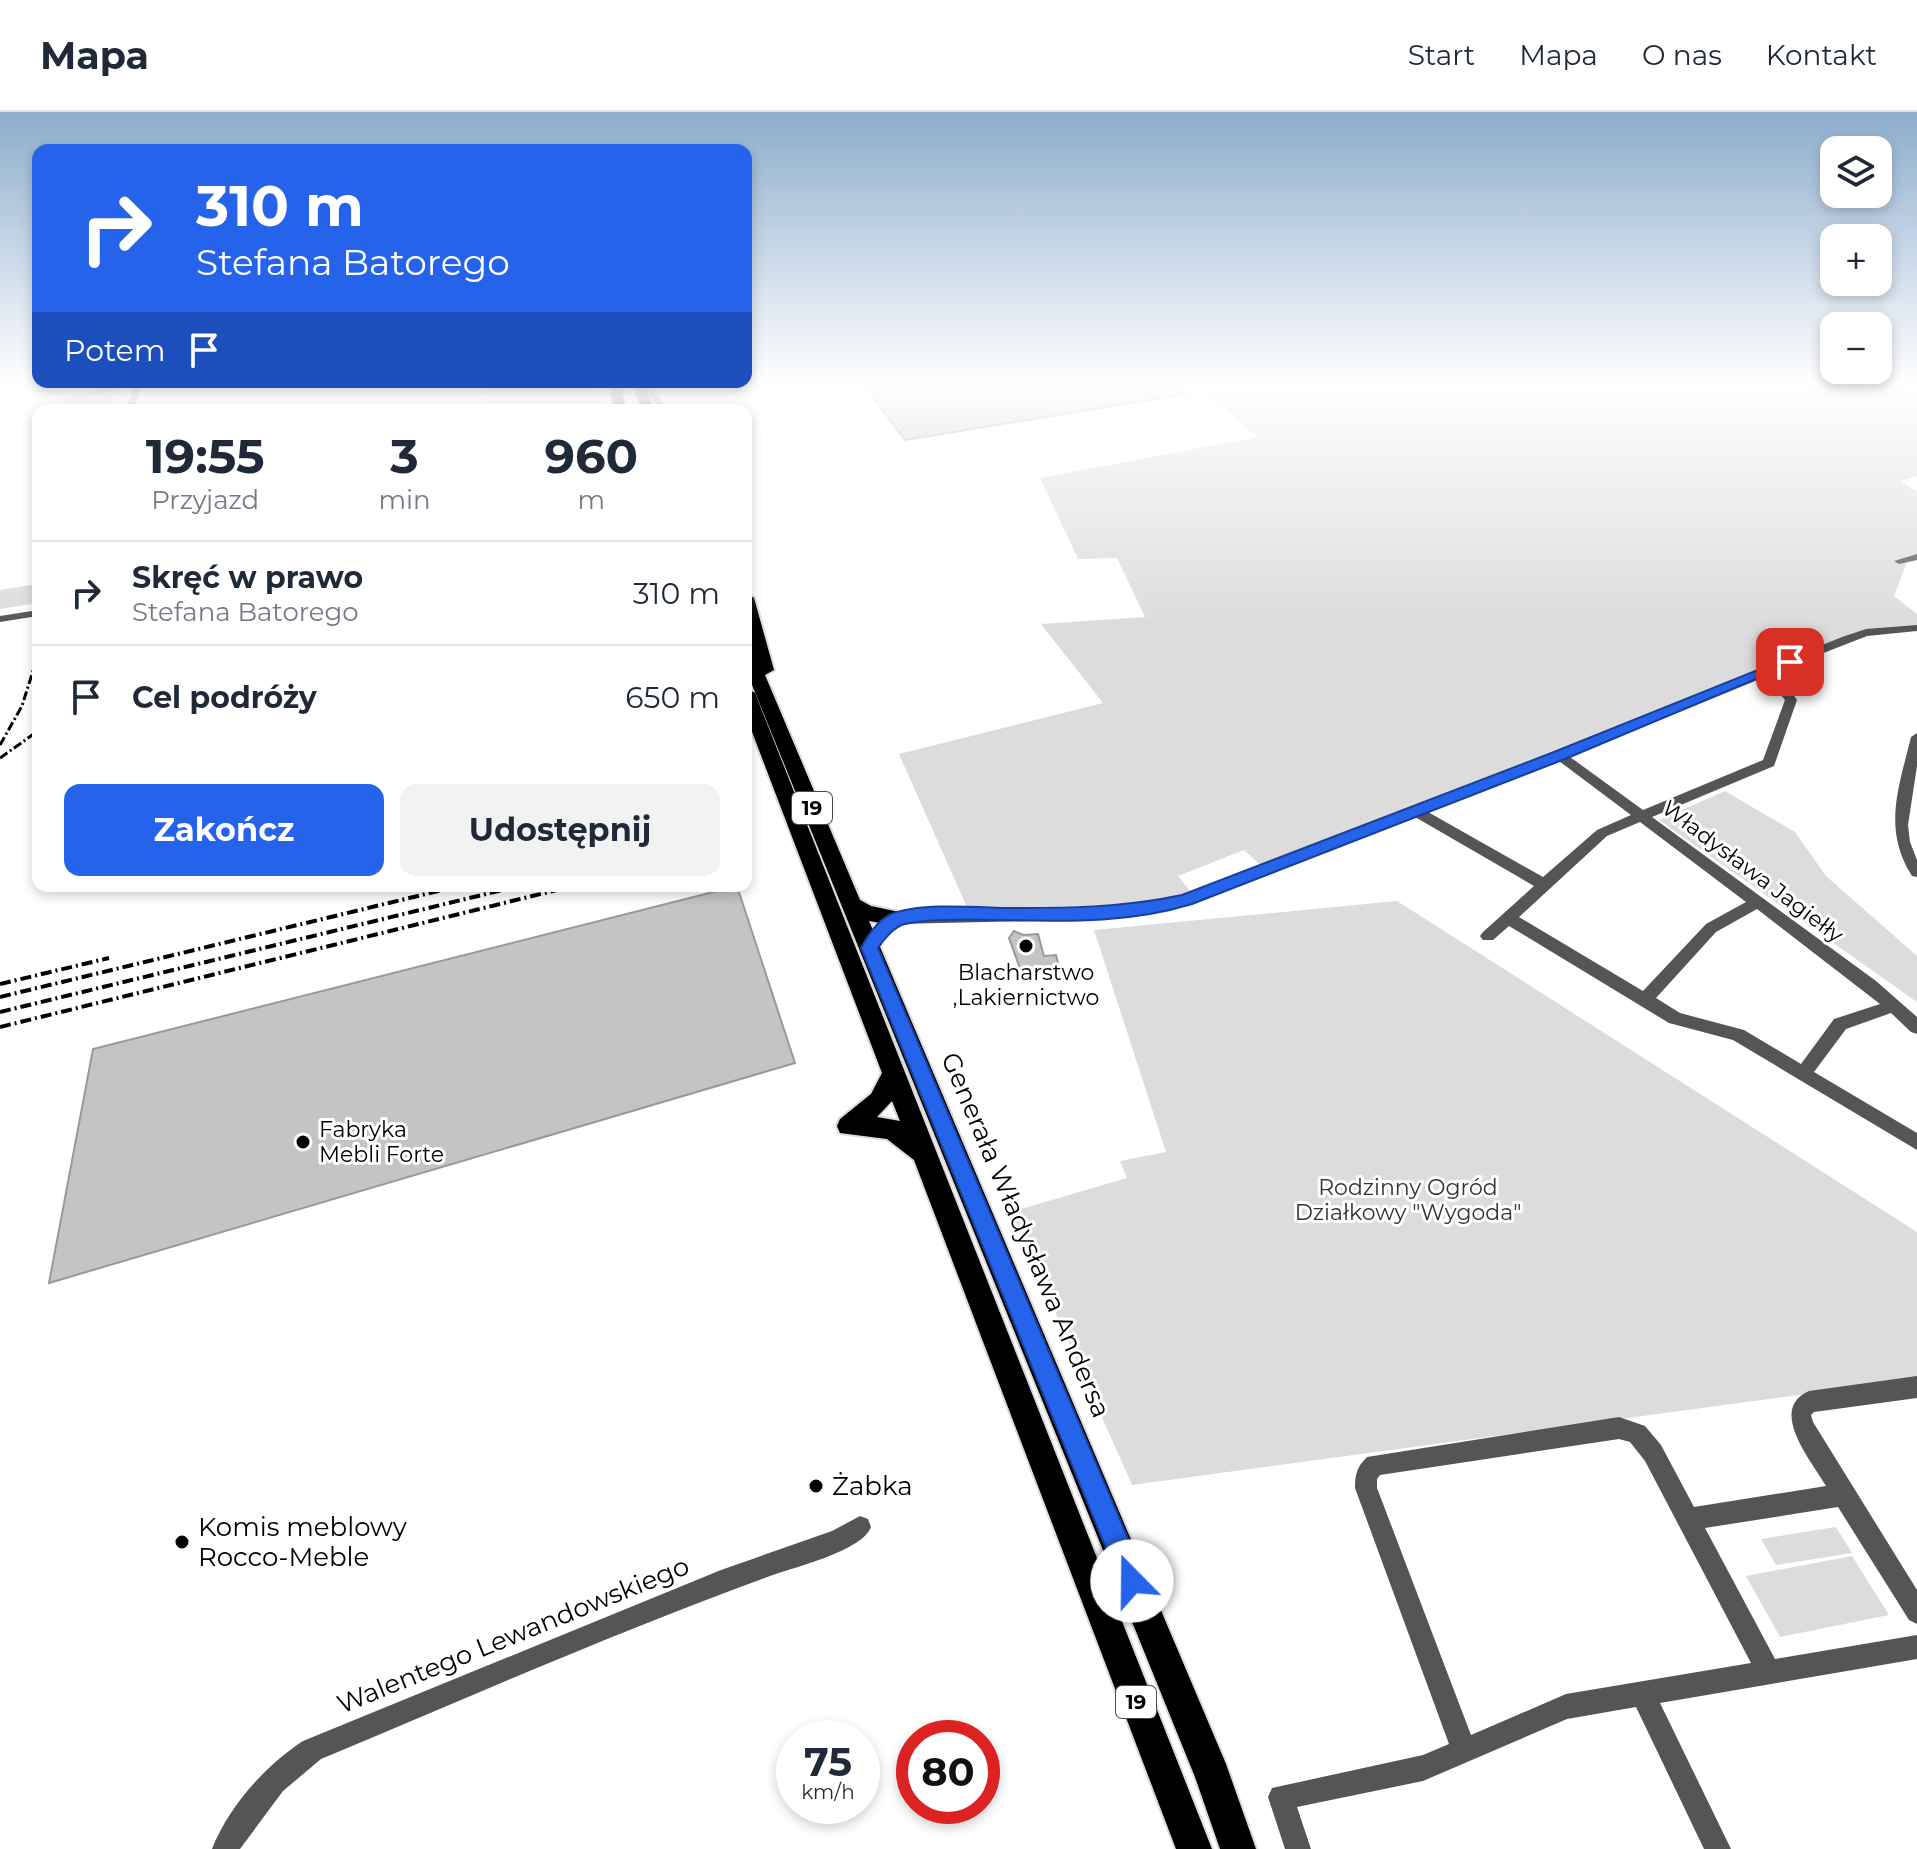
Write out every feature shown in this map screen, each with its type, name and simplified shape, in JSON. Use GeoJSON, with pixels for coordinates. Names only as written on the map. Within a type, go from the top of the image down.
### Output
{"type":"FeatureCollection","features":[{"type":"Feature","properties":{"kind":"highway"},"geometry":{"type":"LineString","coordinates":[[752,620],[771,689],[757,709]]}},
{"type":"Feature","properties":{"kind":"highway","name":"Generała Władysława Andersa"},"geometry":{"type":"LineString","coordinates":[[752,682],[757,709],[892,1076],[1194,1849]]}},
{"type":"Feature","properties":{"kind":"highway","name":"Generała Władysława Andersa"},"geometry":{"type":"LineString","coordinates":[[757,709],[853,905],[1213,1777],[1238,1849]]}},
{"type":"Feature","properties":{"kind":"highway"},"geometry":{"type":"LineString","coordinates":[[853,905],[866,913],[897,918]]}},
{"type":"Feature","properties":{"kind":"highway"},"geometry":{"type":"LineString","coordinates":[[869,948],[885,925],[897,918]]}},
{"type":"Feature","properties":{"kind":"highway"},"geometry":{"type":"LineString","coordinates":[[892,1076],[880,1101],[849,1126],[892,1129],[923,1154]]}},
{"type":"Feature","properties":{"kind":"highway"},"geometry":{"type":"LineString","coordinates":[[1213,1777],[1247,1849]]}},
{"type":"Feature","properties":{"kind":"street"},"geometry":{"type":"LineString","coordinates":[[1899,561],[1917,557]]}},
{"type":"Feature","properties":{"kind":"street"},"geometry":{"type":"LineString","coordinates":[[0,619],[32,614]]}},
{"type":"Feature","properties":{"kind":"street"},"geometry":{"type":"LineString","coordinates":[[897,918],[961,913],[1094,915],[1146,910],[1186,900],[1560,756],[1866,633],[1917,628]]}},
{"type":"Feature","properties":{"kind":"street"},"geometry":{"type":"LineString","coordinates":[[1488,936],[1589,842],[1769,763],[1791,700],[1780,685],[1761,674]]}},
{"type":"Feature","properties":{"kind":"street"},"geometry":{"type":"LineString","coordinates":[[1917,737],[1900,828],[1903,847],[1917,872]]}},
{"type":"Feature","properties":{"kind":"street","name":"Władysława Jagiełły"},"geometry":{"type":"LineString","coordinates":[[1560,756],[1895,1005],[1917,1027]]}},
{"type":"Feature","properties":{"kind":"street"},"geometry":{"type":"LineString","coordinates":[[1414,810],[1545,885]]}},
{"type":"Feature","properties":{"kind":"street"},"geometry":{"type":"LineString","coordinates":[[1645,999],[1711,928],[1758,902]]}},
{"type":"Feature","properties":{"kind":"street"},"geometry":{"type":"LineString","coordinates":[[1509,918],[1688,1023],[1738,1035],[1917,1142]]}},
{"type":"Feature","properties":{"kind":"street"},"geometry":{"type":"LineString","coordinates":[[1803,1074],[1840,1024],[1895,1005]]}},
{"type":"Feature","properties":{"kind":"street"},"geometry":{"type":"LineString","coordinates":[[1917,1387],[1809,1402],[1800,1412],[1803,1426],[1843,1495],[1917,1612]]}},
{"type":"Feature","properties":{"kind":"street"},"geometry":{"type":"LineString","coordinates":[[1464,1750],[1366,1488],[1366,1474],[1375,1465],[1619,1428],[1637,1434],[1653,1453],[1768,1671]]}},
{"type":"Feature","properties":{"kind":"street"},"geometry":{"type":"LineString","coordinates":[[1688,1519],[1843,1495]]}},
{"type":"Feature","properties":{"kind":"street","name":"Walentego Lewandowskiego"},"geometry":{"type":"LineString","coordinates":[[225,1849],[270,1785],[295,1760],[312,1750],[721,1582],[838,1540],[860,1527]]}},
{"type":"Feature","properties":{"kind":"street"},"geometry":{"type":"LineString","coordinates":[[1298,1849],[1281,1797],[1423,1768],[1566,1707],[1917,1647]]}},
{"type":"Feature","properties":{"kind":"street"},"geometry":{"type":"LineString","coordinates":[[1642,1693],[1718,1849]]}},
{"type":"Feature","properties":{"kind":"green space"},"geometry":{"type":"Polygon","coordinates":[[[1125,462],[1917,462],[1917,476],[1900,481],[1917,492],[1917,556],[1909,557],[1894,596],[1917,614],[1917,628],[1867,633],[1265,869],[1244,850],[1178,876],[1194,896],[1158,907],[970,914],[899,754],[1103,703],[1041,624],[1145,617],[1117,558],[1078,559],[1040,478],[1125,462]]]}},
{"type":"Feature","properties":{"kind":"green space"},"geometry":{"type":"Polygon","coordinates":[[[32,585],[32,604],[0,609],[0,590],[32,585]]]}},
{"type":"Feature","properties":{"kind":"green space"},"geometry":{"type":"Polygon","coordinates":[[[1725,791],[1795,832],[1826,876],[1917,956],[1917,1002],[1659,820],[1725,791]]]}},
{"type":"Feature","properties":{"kind":"green space","name":"Rodzinny Ogród Działkowy \"Wygoda\""},"geometry":{"type":"Polygon","coordinates":[[[1397,901],[1917,1232],[1917,1379],[1132,1485],[1011,1212],[1127,1178],[1120,1161],[1166,1152],[1094,930],[1397,901]]]}},
{"type":"Feature","properties":{"kind":"green space"},"geometry":{"type":"Polygon","coordinates":[[[1836,1527],[1852,1553],[1776,1565],[1761,1539],[1836,1527]]]}},
{"type":"Feature","properties":{"kind":"green space"},"geometry":{"type":"Polygon","coordinates":[[[1852,1556],[1889,1615],[1780,1637],[1746,1576],[1852,1556]]]}},
{"type":"Feature","properties":{"kind":"building","name":"Fabryka Mebli Forte"},"geometry":{"type":"Polygon","coordinates":[[[713,892],[739,892],[795,1063],[49,1283],[93,1049],[713,892]]]}},
{"type":"Feature","properties":{"kind":"building","name":"Blacharstwo ,Lakiernictwo"},"geometry":{"type":"Polygon","coordinates":[[[1014,931],[1023,935],[1038,934],[1044,956],[1056,955],[1059,967],[1021,971],[1009,938],[1014,931]]]}},
{"type":"Feature","properties":{"kind":"railway"},"geometry":{"type":"LineString","coordinates":[[0,745],[22,706],[32,674]]}},
{"type":"Feature","properties":{"kind":"railway"},"geometry":{"type":"LineString","coordinates":[[0,758],[32,735]]}},
{"type":"Feature","properties":{"kind":"railway"},"geometry":{"type":"LineString","coordinates":[[0,997],[434,892]]}},
{"type":"Feature","properties":{"kind":"railway"},"geometry":{"type":"LineString","coordinates":[[0,1012],[494,892]]}},
{"type":"Feature","properties":{"kind":"railway"},"geometry":{"type":"LineString","coordinates":[[0,1027],[549,892]]}},
{"type":"Feature","properties":{"kind":"railway"},"geometry":{"type":"LineString","coordinates":[[0,984],[109,958]]}},
{"type":"Feature","properties":{"kind":"place","name":"Blacharstwo ,Lakiernictwo"},"geometry":{"type":"Point","coordinates":[1026,946]}},
{"type":"Feature","properties":{"kind":"place","name":"Fabryka Mebli Forte"},"geometry":{"type":"Point","coordinates":[303,1142]}},
{"type":"Feature","properties":{"kind":"place","name":"Żabka"},"geometry":{"type":"Point","coordinates":[816,1486]}},
{"type":"Feature","properties":{"kind":"place","name":"Komis meblowy Rocco-Meble"},"geometry":{"type":"Point","coordinates":[182,1542]}},
{"type":"Feature","properties":{"kind":"route"},"geometry":{"type":"LineString","coordinates":[[1132,1581],[869,948],[877,936],[885,925],[897,918],[961,913],[1094,915],[1133,912],[1186,900],[1467,789],[1560,756],[1790,662]]}}]}
